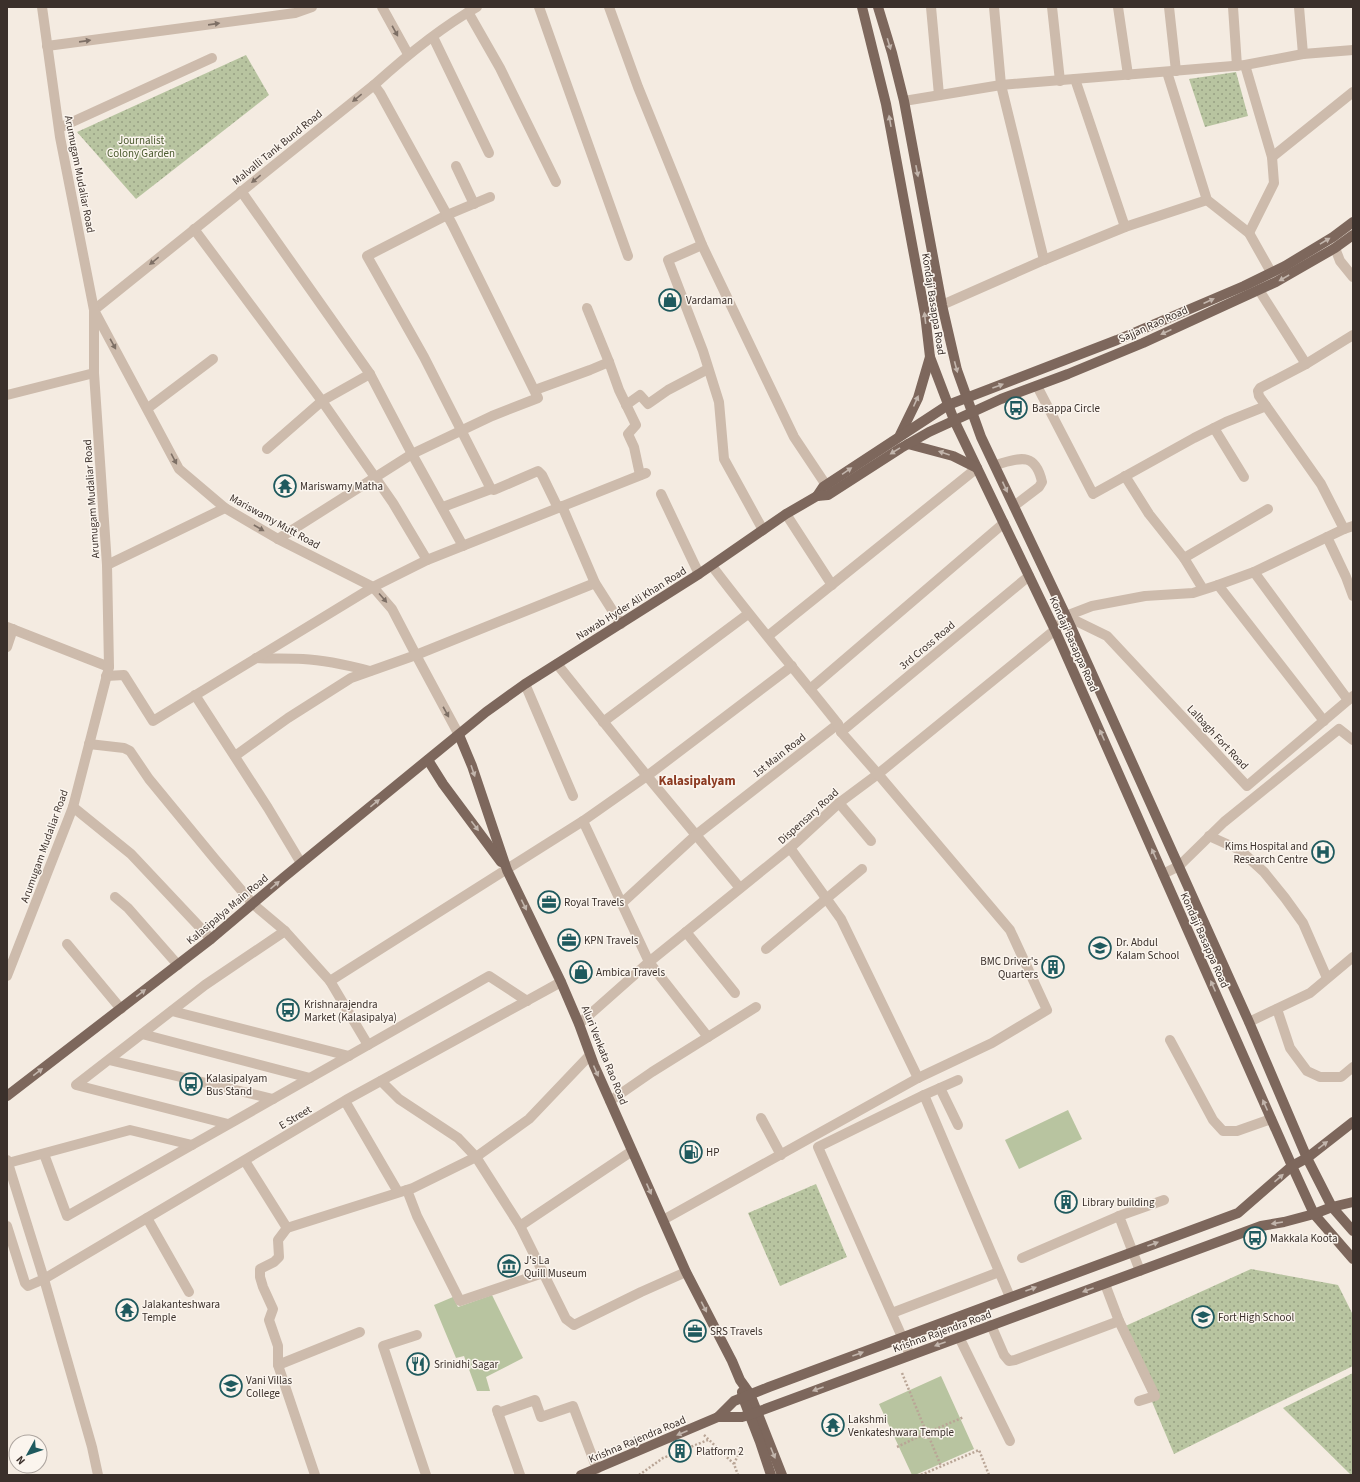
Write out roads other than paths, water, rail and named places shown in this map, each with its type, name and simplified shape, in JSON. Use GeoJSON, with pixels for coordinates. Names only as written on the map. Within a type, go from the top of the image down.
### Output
{"type":"FeatureCollection","features":[{"type":"Feature","properties":{"kind":"main road","name":"Kondaji Basappa Road"},"geometry":{"type":"LineString","coordinates":[[862,7],[886,104],[925,314],[930,357],[948,405],[1055,630],[1314,1214],[1353,1259]]}},
{"type":"Feature","properties":{"kind":"main road","name":"Kondaji Basappa Road"},"geometry":{"type":"LineString","coordinates":[[878,7],[892,53],[904,101],[942,305],[956,370],[966,397],[995,465],[1066,616],[1249,1022],[1307,1158],[1332,1206],[1353,1231]]}},
{"type":"Feature","properties":{"kind":"main road","name":"Nawab Hyder Ali Khan Road"},"geometry":{"type":"LineString","coordinates":[[459,735],[486,712],[525,684],[712,566],[786,514],[817,496],[826,485],[948,405],[1111,343],[1204,303],[1271,272],[1332,237],[1353,222]]}},
{"type":"Feature","properties":{"kind":"main road","name":"Sajjan Rao Road"},"geometry":{"type":"LineString","coordinates":[[954,420],[1142,342],[1259,290],[1276,282],[1335,248],[1353,235]]}},
{"type":"Feature","properties":{"kind":"main road"},"geometry":{"type":"LineString","coordinates":[[899,437],[918,398],[930,357]]}},
{"type":"Feature","properties":{"kind":"main road","name":"Nawab Hyder Ali Khan Road"},"geometry":{"type":"LineString","coordinates":[[817,496],[828,495],[908,444],[954,420]]}},
{"type":"Feature","properties":{"kind":"main road"},"geometry":{"type":"LineString","coordinates":[[908,444],[953,456],[977,468]]}},
{"type":"Feature","properties":{"kind":"main road","name":"Kalasipalya Main Road"},"geometry":{"type":"LineString","coordinates":[[7,1096],[211,940],[301,863],[459,735]]}},
{"type":"Feature","properties":{"kind":"main road","name":"Aluri Venkata Rao Road"},"geometry":{"type":"LineString","coordinates":[[459,735],[472,766],[507,870],[561,982],[579,1024],[590,1055],[686,1272],[732,1361],[753,1413],[782,1475]]}},
{"type":"Feature","properties":{"kind":"main road"},"geometry":{"type":"LineString","coordinates":[[428,760],[507,870]]}},
{"type":"Feature","properties":{"kind":"main road","name":"Krishna Rajendra Road"},"geometry":{"type":"LineString","coordinates":[[746,1396],[1238,1213],[1292,1166],[1307,1158],[1353,1122]]}},
{"type":"Feature","properties":{"kind":"main road","name":"Krishna Rajendra Road"},"geometry":{"type":"LineString","coordinates":[[581,1475],[718,1417],[742,1417],[1261,1226],[1284,1222],[1314,1214],[1332,1206],[1353,1202]]}},
{"type":"Feature","properties":{"kind":"main road"},"geometry":{"type":"LineString","coordinates":[[718,1417],[734,1401],[746,1396]]}},
{"type":"Feature","properties":{"kind":"main road"},"geometry":{"type":"LineString","coordinates":[[753,1413],[760,1442],[771,1475]]}},
{"type":"Feature","properties":{"kind":"street","name":"Arumugam Mudaliar Road"},"geometry":{"type":"LineString","coordinates":[[7,976],[73,807],[108,671],[107,565],[94,373],[94,310],[59,128],[42,7]]}},
{"type":"Feature","properties":{"kind":"street"},"geometry":{"type":"LineString","coordinates":[[47,46],[295,13],[312,7]]}},
{"type":"Feature","properties":{"kind":"street"},"geometry":{"type":"LineString","coordinates":[[382,7],[408,54]]}},
{"type":"Feature","properties":{"kind":"street"},"geometry":{"type":"LineString","coordinates":[[540,7],[628,256]]}},
{"type":"Feature","properties":{"kind":"street"},"geometry":{"type":"LineString","coordinates":[[609,7],[638,87],[702,245],[794,437],[826,485]]}},
{"type":"Feature","properties":{"kind":"street"},"geometry":{"type":"LineString","coordinates":[[930,7],[940,95]]}},
{"type":"Feature","properties":{"kind":"street"},"geometry":{"type":"LineString","coordinates":[[994,7],[1001,85],[1044,260]]}},
{"type":"Feature","properties":{"kind":"street"},"geometry":{"type":"LineString","coordinates":[[1052,7],[1060,81]]}},
{"type":"Feature","properties":{"kind":"street"},"geometry":{"type":"LineString","coordinates":[[1118,7],[1128,75]]}},
{"type":"Feature","properties":{"kind":"street"},"geometry":{"type":"LineString","coordinates":[[1169,7],[1171,71],[1207,200],[1249,233],[1271,272]]}},
{"type":"Feature","properties":{"kind":"street"},"geometry":{"type":"LineString","coordinates":[[1233,7],[1241,66],[1272,157],[1274,183],[1249,233]]}},
{"type":"Feature","properties":{"kind":"street"},"geometry":{"type":"LineString","coordinates":[[1299,7],[1303,54]]}},
{"type":"Feature","properties":{"kind":"street"},"geometry":{"type":"LineString","coordinates":[[473,9],[556,182]]}},
{"type":"Feature","properties":{"kind":"street","name":"Malvalli Tank Bund Road"},"geometry":{"type":"LineString","coordinates":[[94,310],[374,85],[408,54],[473,9]]}},
{"type":"Feature","properties":{"kind":"street"},"geometry":{"type":"LineString","coordinates":[[433,37],[489,153]]}},
{"type":"Feature","properties":{"kind":"street"},"geometry":{"type":"LineString","coordinates":[[904,101],[1001,85],[1241,66],[1303,54],[1353,50]]}},
{"type":"Feature","properties":{"kind":"street"},"geometry":{"type":"LineString","coordinates":[[59,128],[212,58]]}},
{"type":"Feature","properties":{"kind":"street"},"geometry":{"type":"LineString","coordinates":[[1075,79],[1125,227]]}},
{"type":"Feature","properties":{"kind":"street"},"geometry":{"type":"LineString","coordinates":[[278,539],[375,479],[412,454],[492,416],[538,398],[447,215],[374,85]]}},
{"type":"Feature","properties":{"kind":"street"},"geometry":{"type":"LineString","coordinates":[[1272,157],[1353,92]]}},
{"type":"Feature","properties":{"kind":"street"},"geometry":{"type":"LineString","coordinates":[[456,166],[474,204]]}},
{"type":"Feature","properties":{"kind":"street"},"geometry":{"type":"LineString","coordinates":[[241,191],[370,374],[463,546]]}},
{"type":"Feature","properties":{"kind":"street"},"geometry":{"type":"LineString","coordinates":[[490,197],[447,215],[366,256],[424,357],[460,431],[491,489]]}},
{"type":"Feature","properties":{"kind":"street"},"geometry":{"type":"LineString","coordinates":[[942,305],[1044,260],[1125,227],[1207,200]]}},
{"type":"Feature","properties":{"kind":"street"},"geometry":{"type":"LineString","coordinates":[[194,229],[322,400],[393,503],[427,560]]}},
{"type":"Feature","properties":{"kind":"street"},"geometry":{"type":"LineString","coordinates":[[702,245],[668,260],[719,402],[724,459],[763,530]]}},
{"type":"Feature","properties":{"kind":"street"},"geometry":{"type":"LineString","coordinates":[[1335,248],[1340,261],[1353,277]]}},
{"type":"Feature","properties":{"kind":"street"},"geometry":{"type":"LineString","coordinates":[[1259,290],[1306,364]]}},
{"type":"Feature","properties":{"kind":"street"},"geometry":{"type":"LineString","coordinates":[[7,647],[10,628],[108,671],[124,674],[153,721],[373,587],[427,560],[643,474],[628,434],[636,425],[619,390],[587,308]]}},
{"type":"Feature","properties":{"kind":"street","name":"Mariswamy Mutt Road"},"geometry":{"type":"LineString","coordinates":[[94,310],[148,408],[179,469],[225,508],[278,539],[373,587],[392,609],[459,735]]}},
{"type":"Feature","properties":{"kind":"street"},"geometry":{"type":"LineString","coordinates":[[1066,616],[1092,606],[1145,596],[1193,592],[1218,585],[1254,572],[1348,528],[1321,484],[1259,396],[1258,391],[1260,388],[1306,364],[1353,335]]}},
{"type":"Feature","properties":{"kind":"street"},"geometry":{"type":"LineString","coordinates":[[148,408],[213,359]]}},
{"type":"Feature","properties":{"kind":"street"},"geometry":{"type":"LineString","coordinates":[[534,390],[609,362]]}},
{"type":"Feature","properties":{"kind":"street"},"geometry":{"type":"LineString","coordinates":[[626,404],[640,395],[648,404],[668,390],[708,369]]}},
{"type":"Feature","properties":{"kind":"street"},"geometry":{"type":"LineString","coordinates":[[7,395],[94,373]]}},
{"type":"Feature","properties":{"kind":"street"},"geometry":{"type":"LineString","coordinates":[[267,449],[322,400],[370,374]]}},
{"type":"Feature","properties":{"kind":"street"},"geometry":{"type":"LineString","coordinates":[[1037,386],[1093,494],[1214,428],[1266,406]]}},
{"type":"Feature","properties":{"kind":"street"},"geometry":{"type":"LineString","coordinates":[[1214,428],[1244,477]]}},
{"type":"Feature","properties":{"kind":"street"},"geometry":{"type":"LineString","coordinates":[[995,465],[1024,458],[1035,464],[1042,482],[1039,487],[1014,506]]}},
{"type":"Feature","properties":{"kind":"street"},"geometry":{"type":"LineString","coordinates":[[768,636],[977,468]]}},
{"type":"Feature","properties":{"kind":"street"},"geometry":{"type":"LineString","coordinates":[[443,507],[491,489],[494,490],[538,471],[542,475],[560,507],[595,582],[621,624]]}},
{"type":"Feature","properties":{"kind":"street"},"geometry":{"type":"LineString","coordinates":[[1125,476],[1149,514],[1184,558],[1203,589]]}},
{"type":"Feature","properties":{"kind":"street"},"geometry":{"type":"LineString","coordinates":[[661,494],[699,574]]}},
{"type":"Feature","properties":{"kind":"street"},"geometry":{"type":"LineString","coordinates":[[107,565],[225,508]]}},
{"type":"Feature","properties":{"kind":"street"},"geometry":{"type":"LineString","coordinates":[[1184,558],[1268,509]]}},
{"type":"Feature","properties":{"kind":"street"},"geometry":{"type":"LineString","coordinates":[[786,514],[832,585]]}},
{"type":"Feature","properties":{"kind":"street"},"geometry":{"type":"LineString","coordinates":[[810,689],[1004,523]]}},
{"type":"Feature","properties":{"kind":"street"},"geometry":{"type":"LineString","coordinates":[[1327,537],[1346,577],[1353,596]]}},
{"type":"Feature","properties":{"kind":"street"},"geometry":{"type":"LineString","coordinates":[[663,1220],[918,1078],[992,1043],[1047,1010],[1010,930],[840,728],[768,636],[748,614],[712,566]]}},
{"type":"Feature","properties":{"kind":"street"},"geometry":{"type":"LineString","coordinates":[[1254,572],[1351,698]]}},
{"type":"Feature","properties":{"kind":"street","name":"3rd Cross Road"},"geometry":{"type":"LineString","coordinates":[[840,728],[1029,576]]}},
{"type":"Feature","properties":{"kind":"street"},"geometry":{"type":"LineString","coordinates":[[235,756],[288,718],[351,678],[416,655],[595,582]]}},
{"type":"Feature","properties":{"kind":"street"},"geometry":{"type":"LineString","coordinates":[[1218,585],[1324,721]]}},
{"type":"Feature","properties":{"kind":"street"},"geometry":{"type":"LineString","coordinates":[[603,722],[748,614]]}},
{"type":"Feature","properties":{"kind":"street","name":"Dispensary Road"},"geometry":{"type":"LineString","coordinates":[[579,1024],[649,962],[790,848],[839,803],[878,774],[1055,630],[1066,616]]}},
{"type":"Feature","properties":{"kind":"street","name":"Lalbagh Fort Road"},"geometry":{"type":"LineString","coordinates":[[1066,616],[1107,636],[1247,786],[1351,698]]}},
{"type":"Feature","properties":{"kind":"street"},"geometry":{"type":"LineString","coordinates":[[256,658],[274,660],[302,659],[337,662],[370,672]]}},
{"type":"Feature","properties":{"kind":"street"},"geometry":{"type":"LineString","coordinates":[[558,664],[603,722],[740,888]]}},
{"type":"Feature","properties":{"kind":"street"},"geometry":{"type":"LineString","coordinates":[[330,981],[583,821],[647,776],[792,666]]}},
{"type":"Feature","properties":{"kind":"street"},"geometry":{"type":"LineString","coordinates":[[525,684],[573,796]]}},
{"type":"Feature","properties":{"kind":"street"},"geometry":{"type":"LineString","coordinates":[[195,695],[235,756],[301,863]]}},
{"type":"Feature","properties":{"kind":"street","name":"1st Main Road"},"geometry":{"type":"LineString","coordinates":[[622,903],[696,835],[840,728]]}},
{"type":"Feature","properties":{"kind":"street"},"geometry":{"type":"LineString","coordinates":[[1163,874],[1179,866],[1224,822],[1339,729],[1353,740]]}},
{"type":"Feature","properties":{"kind":"street"},"geometry":{"type":"LineString","coordinates":[[89,744],[124,748],[130,751],[150,779],[253,904],[285,931],[330,981],[368,1045]]}},
{"type":"Feature","properties":{"kind":"street"},"geometry":{"type":"LineString","coordinates":[[839,803],[871,840]]}},
{"type":"Feature","properties":{"kind":"street"},"geometry":{"type":"LineString","coordinates":[[73,807],[131,854],[211,940]]}},
{"type":"Feature","properties":{"kind":"street"},"geometry":{"type":"LineString","coordinates":[[583,821],[649,962],[708,1037]]}},
{"type":"Feature","properties":{"kind":"street"},"geometry":{"type":"LineString","coordinates":[[1209,836],[1240,850],[1264,872],[1303,923],[1328,978]]}},
{"type":"Feature","properties":{"kind":"street"},"geometry":{"type":"LineString","coordinates":[[790,848],[841,919],[918,1078]]}},
{"type":"Feature","properties":{"kind":"street"},"geometry":{"type":"LineString","coordinates":[[766,950],[862,869]]}},
{"type":"Feature","properties":{"kind":"street"},"geometry":{"type":"LineString","coordinates":[[115,897],[128,908],[178,965]]}},
{"type":"Feature","properties":{"kind":"street"},"geometry":{"type":"LineString","coordinates":[[228,1124],[76,1086],[205,986],[285,931]]}},
{"type":"Feature","properties":{"kind":"street"},"geometry":{"type":"LineString","coordinates":[[686,932],[735,993]]}},
{"type":"Feature","properties":{"kind":"street"},"geometry":{"type":"LineString","coordinates":[[67,944],[121,1009]]}},
{"type":"Feature","properties":{"kind":"street"},"geometry":{"type":"LineString","coordinates":[[1249,1022],[1310,993],[1353,956]]}},
{"type":"Feature","properties":{"kind":"street"},"geometry":{"type":"LineString","coordinates":[[44,1154],[66,1216],[489,976],[527,1001]]}},
{"type":"Feature","properties":{"kind":"street","name":"E Street"},"geometry":{"type":"LineString","coordinates":[[7,1226],[25,1283],[28,1286],[44,1279],[345,1101],[561,982]]}},
{"type":"Feature","properties":{"kind":"street"},"geometry":{"type":"LineString","coordinates":[[610,1101],[652,1072],[756,1007]]}},
{"type":"Feature","properties":{"kind":"street"},"geometry":{"type":"LineString","coordinates":[[1276,1009],[1290,1048],[1307,1071],[1320,1077],[1341,1077],[1353,1067]]}},
{"type":"Feature","properties":{"kind":"street"},"geometry":{"type":"LineString","coordinates":[[172,1011],[350,1056]]}},
{"type":"Feature","properties":{"kind":"street"},"geometry":{"type":"LineString","coordinates":[[142,1034],[310,1078]]}},
{"type":"Feature","properties":{"kind":"street"},"geometry":{"type":"LineString","coordinates":[[1170,1040],[1213,1120],[1223,1131],[1237,1131],[1271,1119]]}},
{"type":"Feature","properties":{"kind":"street"},"geometry":{"type":"LineString","coordinates":[[315,1475],[278,1365],[278,1346],[269,1320],[273,1309],[260,1277],[260,1269],[274,1262],[279,1257],[278,1240],[287,1228],[413,1188],[476,1157],[529,1119],[590,1055]]}},
{"type":"Feature","properties":{"kind":"street"},"geometry":{"type":"LineString","coordinates":[[109,1060],[273,1099]]}},
{"type":"Feature","properties":{"kind":"street"},"geometry":{"type":"LineString","coordinates":[[910,1355],[818,1147],[958,1080]]}},
{"type":"Feature","properties":{"kind":"street"},"geometry":{"type":"LineString","coordinates":[[381,1081],[399,1099],[458,1138],[476,1157],[520,1226],[566,1319],[574,1325],[686,1272]]}},
{"type":"Feature","properties":{"kind":"street"},"geometry":{"type":"LineString","coordinates":[[940,1088],[958,1125]]}},
{"type":"Feature","properties":{"kind":"street"},"geometry":{"type":"LineString","coordinates":[[924,1095],[1010,1297]]}},
{"type":"Feature","properties":{"kind":"street"},"geometry":{"type":"LineString","coordinates":[[345,1101],[417,1216],[460,1301],[543,1273]]}},
{"type":"Feature","properties":{"kind":"street"},"geometry":{"type":"LineString","coordinates":[[762,1118],[781,1154]]}},
{"type":"Feature","properties":{"kind":"street"},"geometry":{"type":"LineString","coordinates":[[98,1475],[92,1447],[44,1279],[8,1162],[44,1154],[130,1130],[192,1145]]}},
{"type":"Feature","properties":{"kind":"street"},"geometry":{"type":"LineString","coordinates":[[520,1226],[632,1151]]}},
{"type":"Feature","properties":{"kind":"street"},"geometry":{"type":"LineString","coordinates":[[245,1161],[287,1228]]}},
{"type":"Feature","properties":{"kind":"street"},"geometry":{"type":"LineString","coordinates":[[1022,1258],[1119,1216],[1164,1200]]}},
{"type":"Feature","properties":{"kind":"street"},"geometry":{"type":"LineString","coordinates":[[1119,1216],[1140,1271]]}},
{"type":"Feature","properties":{"kind":"street"},"geometry":{"type":"LineString","coordinates":[[147,1218],[189,1292]]}},
{"type":"Feature","properties":{"kind":"street"},"geometry":{"type":"LineString","coordinates":[[892,1313],[1000,1272]]}},
{"type":"Feature","properties":{"kind":"street"},"geometry":{"type":"LineString","coordinates":[[1105,1284],[1155,1396],[1139,1401]]}},
{"type":"Feature","properties":{"kind":"street"},"geometry":{"type":"LineString","coordinates":[[991,1325],[1004,1355],[1010,1361],[1120,1320]]}},
{"type":"Feature","properties":{"kind":"street"},"geometry":{"type":"LineString","coordinates":[[278,1365],[360,1332]]}},
{"type":"Feature","properties":{"kind":"street"},"geometry":{"type":"LineString","coordinates":[[417,1335],[383,1346],[426,1475]]}},
{"type":"Feature","properties":{"kind":"street"},"geometry":{"type":"LineString","coordinates":[[959,1337],[1010,1441]]}},
{"type":"Feature","properties":{"kind":"street"},"geometry":{"type":"LineString","coordinates":[[520,1475],[497,1411],[535,1400],[542,1417],[573,1406],[597,1469]]}},
{"type":"Feature","properties":{"kind":"place","name":"Vardaman"},"geometry":{"type":"Point","coordinates":[670,300]}},
{"type":"Feature","properties":{"kind":"place","name":"Basappa Circle"},"geometry":{"type":"Point","coordinates":[1016,408]}},
{"type":"Feature","properties":{"kind":"place","name":"Mariswamy Matha"},"geometry":{"type":"Point","coordinates":[285,486]}},
{"type":"Feature","properties":{"kind":"place","name":"Kims Hospital and Research Centre"},"geometry":{"type":"Point","coordinates":[1323,852]}},
{"type":"Feature","properties":{"kind":"place","name":"Royal Travels"},"geometry":{"type":"Point","coordinates":[549,902]}},
{"type":"Feature","properties":{"kind":"place","name":"KPN Travels"},"geometry":{"type":"Point","coordinates":[569,940]}},
{"type":"Feature","properties":{"kind":"place","name":"Dr. Abdul Kalam School"},"geometry":{"type":"Point","coordinates":[1100,948]}},
{"type":"Feature","properties":{"kind":"place","name":"BMC Driver's Quarters"},"geometry":{"type":"Point","coordinates":[1053,967]}},
{"type":"Feature","properties":{"kind":"place","name":"Ambica Travels"},"geometry":{"type":"Point","coordinates":[581,972]}},
{"type":"Feature","properties":{"kind":"place","name":"Krishnarajendra Market (Kalasipalya)"},"geometry":{"type":"Point","coordinates":[288,1010]}},
{"type":"Feature","properties":{"kind":"place","name":"Kalasipalyam Bus Stand"},"geometry":{"type":"Point","coordinates":[191,1084]}},
{"type":"Feature","properties":{"kind":"place","name":"HP"},"geometry":{"type":"Point","coordinates":[691,1152]}},
{"type":"Feature","properties":{"kind":"place","name":"Library building"},"geometry":{"type":"Point","coordinates":[1066,1202]}},
{"type":"Feature","properties":{"kind":"place","name":"Makkala Koota"},"geometry":{"type":"Point","coordinates":[1255,1238]}},
{"type":"Feature","properties":{"kind":"place","name":"J's La Quill Museum"},"geometry":{"type":"Point","coordinates":[509,1266]}},
{"type":"Feature","properties":{"kind":"place","name":"Jalakanteshwara Temple"},"geometry":{"type":"Point","coordinates":[127,1310]}},
{"type":"Feature","properties":{"kind":"place","name":"Fort High School"},"geometry":{"type":"Point","coordinates":[1203,1317]}},
{"type":"Feature","properties":{"kind":"place","name":"SRS Travels"},"geometry":{"type":"Point","coordinates":[695,1331]}},
{"type":"Feature","properties":{"kind":"place","name":"Srinidhi Sagar"},"geometry":{"type":"Point","coordinates":[418,1364]}},
{"type":"Feature","properties":{"kind":"place","name":"Vani Villas College"},"geometry":{"type":"Point","coordinates":[231,1386]}},
{"type":"Feature","properties":{"kind":"place","name":"Lakshmi Venkateshwara Temple"},"geometry":{"type":"Point","coordinates":[833,1425]}},
{"type":"Feature","properties":{"kind":"place","name":"Platform 2"},"geometry":{"type":"Point","coordinates":[680,1451]}},
{"type":"Feature","properties":{"kind":"district","name":"Kalasipalyam"},"geometry":{"type":"Point","coordinates":[697,780]}},
{"type":"Feature","properties":{"kind":"park label","name":"Journalist Colony Garden"},"geometry":{"type":"Point","coordinates":[141,146]}}]}
